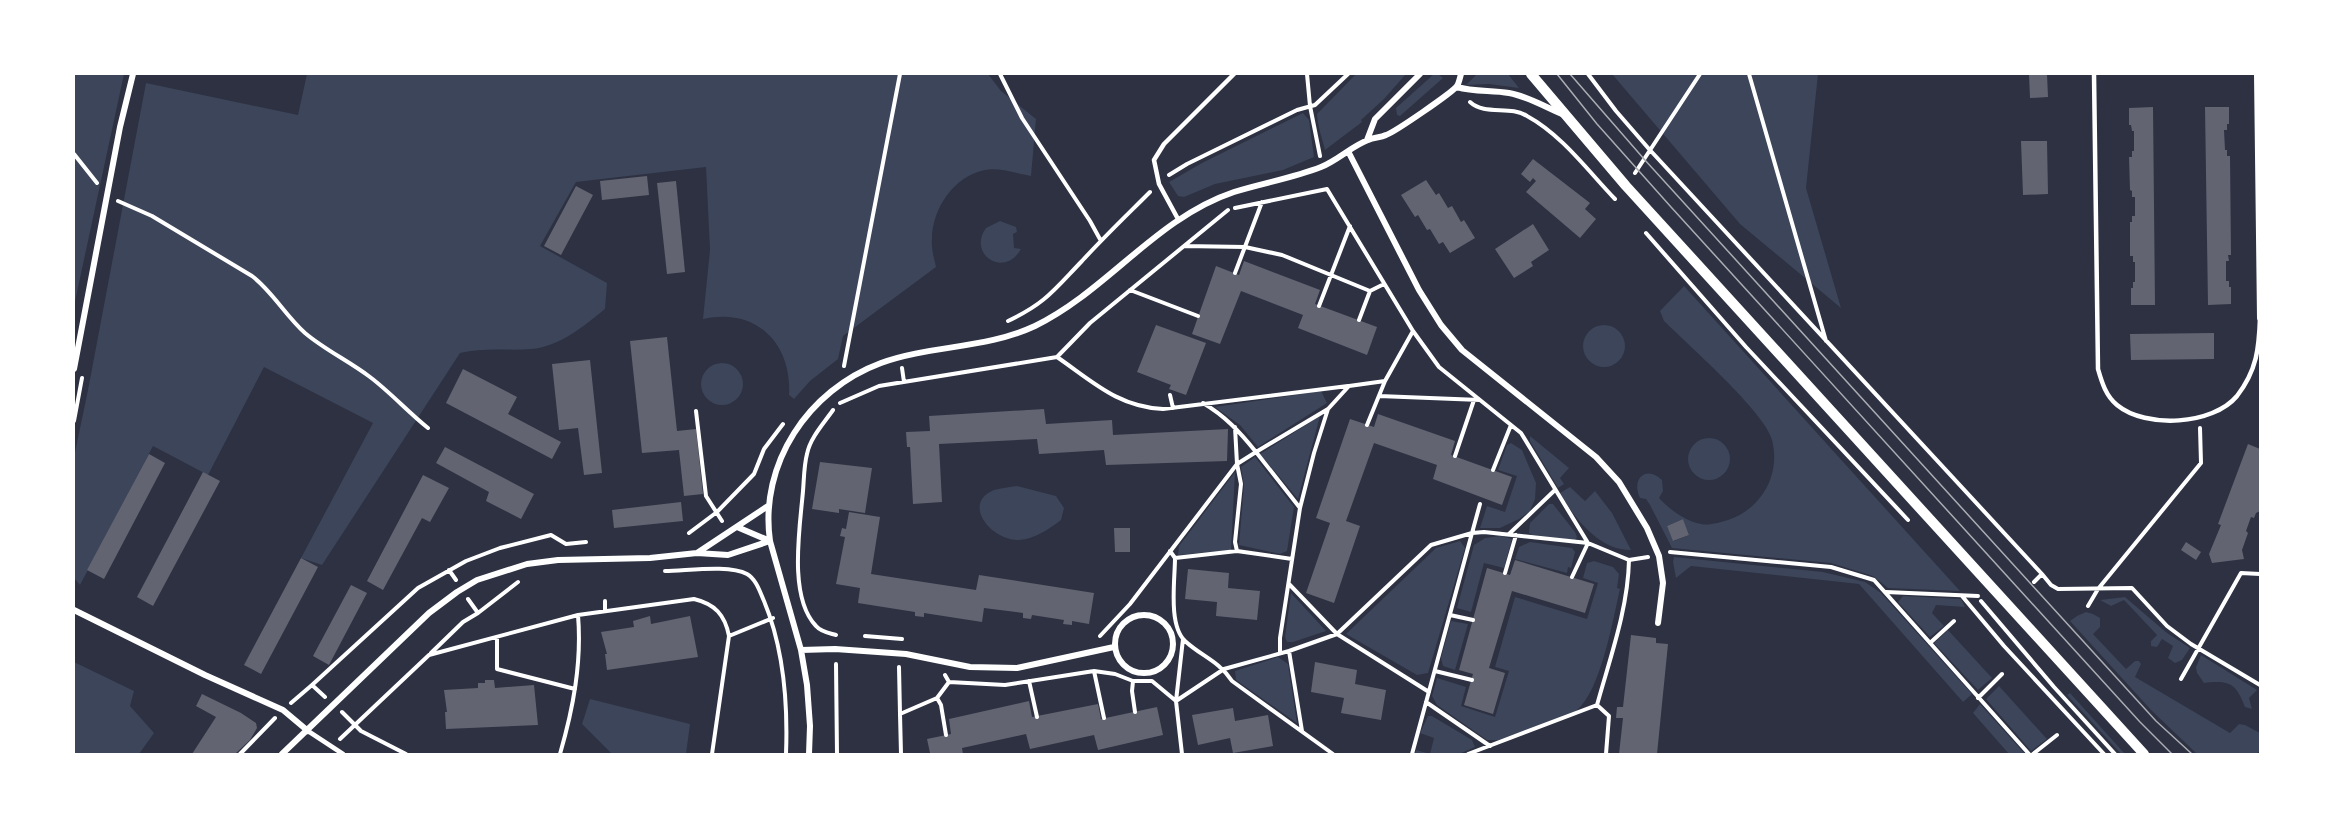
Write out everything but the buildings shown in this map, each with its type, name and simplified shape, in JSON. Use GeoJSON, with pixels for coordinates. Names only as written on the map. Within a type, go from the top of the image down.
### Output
{"type":"FeatureCollection","features":[{"type":"Feature","properties":{"kind":"street"},"geometry":{"type":"LineString","coordinates":[[74,369],[120,127],[133,74]]}},
{"type":"Feature","properties":{"kind":"street"},"geometry":{"type":"LineString","coordinates":[[1367,140],[1375,119],[1420,74]]}},
{"type":"Feature","properties":{"kind":"street"},"geometry":{"type":"LineString","coordinates":[[809,754],[810,726],[801,650],[767,523],[772,484],[788,441],[813,407],[831,391],[880,363],[931,351],[990,342],[1035,326],[1078,298],[1178,219],[1233,193],[1322,167],[1349,153],[1367,140],[1386,135],[1457,87],[1461,74]]}},
{"type":"Feature","properties":{"kind":"street"},"geometry":{"type":"LineString","coordinates":[[1531,74],[1626,186],[2144,754]]}},
{"type":"Feature","properties":{"kind":"street"},"geometry":{"type":"LineString","coordinates":[[2257,74],[2260,318]]}},
{"type":"Feature","properties":{"kind":"street"},"geometry":{"type":"LineString","coordinates":[[1457,87],[1474,92],[1494,91],[1512,94],[1564,114]]}},
{"type":"Feature","properties":{"kind":"street"},"geometry":{"type":"LineString","coordinates":[[1349,153],[1419,290],[1441,325],[1462,350],[1596,457],[1619,482],[1647,528],[1659,556],[1663,583],[1658,623]]}},
{"type":"Feature","properties":{"kind":"street"},"geometry":{"type":"LineString","coordinates":[[697,553],[768,506]]}},
{"type":"Feature","properties":{"kind":"street"},"geometry":{"type":"LineString","coordinates":[[737,527],[770,541]]}},
{"type":"Feature","properties":{"kind":"street"},"geometry":{"type":"LineString","coordinates":[[282,754],[429,614],[477,580],[527,564],[558,560],[650,558],[697,553],[728,555],[770,541]]}},
{"type":"Feature","properties":{"kind":"street"},"geometry":{"type":"LineString","coordinates":[[74,610],[205,675],[283,710],[308,731]]}},
{"type":"Feature","properties":{"kind":"street"},"geometry":{"type":"LineString","coordinates":[[1144,614],[1160,619],[1166,625],[1173,640],[1173,648],[1166,663],[1152,672],[1135,672],[1127,668],[1117,656],[1114,647],[1122,624],[1128,619],[1144,614]]}},
{"type":"Feature","properties":{"kind":"street"},"geometry":{"type":"LineString","coordinates":[[801,650],[836,649],[906,654],[970,667],[1017,668],[1114,647]]}},
{"type":"Feature","properties":{"kind":"lane"},"geometry":{"type":"LineString","coordinates":[[1178,219],[1159,184],[1154,160],[1164,144],[1234,74]]}},
{"type":"Feature","properties":{"kind":"lane"},"geometry":{"type":"LineString","coordinates":[[2094,74],[2098,369],[2104,390],[2117,405],[2135,415],[2157,420],[2200,417],[2222,410],[2236,396],[2248,378],[2259,354],[2260,318]]}},
{"type":"Feature","properties":{"kind":"lane"},"geometry":{"type":"LineString","coordinates":[[308,731],[344,754]]}},
{"type":"Feature","properties":{"kind":"path"},"geometry":{"type":"LineString","coordinates":[[844,366],[900,74]]}},
{"type":"Feature","properties":{"kind":"path"},"geometry":{"type":"LineString","coordinates":[[1000,74],[1022,118],[1090,221],[1101,242]]}},
{"type":"Feature","properties":{"kind":"path"},"geometry":{"type":"LineString","coordinates":[[1307,74],[1310,106],[1327,189],[1413,331],[1439,367],[1521,433],[1588,543]]}},
{"type":"Feature","properties":{"kind":"path"},"geometry":{"type":"LineString","coordinates":[[998,324],[1034,308],[1053,294],[1159,184],[1187,164],[1297,110],[1315,105],[1348,74]]}},
{"type":"Feature","properties":{"kind":"path"},"geometry":{"type":"LineString","coordinates":[[1588,74],[1649,149],[2051,585],[2058,589],[2132,588],[2167,626],[2260,685]]}},
{"type":"Feature","properties":{"kind":"path"},"geometry":{"type":"LineString","coordinates":[[1626,186],[1700,74]]}},
{"type":"Feature","properties":{"kind":"path"},"geometry":{"type":"LineString","coordinates":[[1749,74],[1827,343]]}},
{"type":"Feature","properties":{"kind":"path"},"geometry":{"type":"LineString","coordinates":[[1468,100],[1481,108],[1513,110],[1525,114],[1543,126],[1620,205]]}},
{"type":"Feature","properties":{"kind":"path"},"geometry":{"type":"LineString","coordinates":[[74,154],[108,197],[152,216],[264,284],[281,309],[305,333],[379,384],[401,406],[429,428]]}},
{"type":"Feature","properties":{"kind":"path"},"geometry":{"type":"LineString","coordinates":[[846,635],[824,632],[815,625],[804,606],[799,580],[799,534],[807,452],[816,433],[836,405],[879,386],[1057,357],[1090,323],[1228,209],[1327,189]]}},
{"type":"Feature","properties":{"kind":"path"},"geometry":{"type":"LineString","coordinates":[[1235,273],[1262,202]]}},
{"type":"Feature","properties":{"kind":"path"},"geometry":{"type":"LineString","coordinates":[[1319,306],[1350,226]]}},
{"type":"Feature","properties":{"kind":"path"},"geometry":{"type":"LineString","coordinates":[[1643,231],[1746,347],[1909,522]]}},
{"type":"Feature","properties":{"kind":"path"},"geometry":{"type":"LineString","coordinates":[[1184,246],[1245,247],[1282,255],[1370,291]]}},
{"type":"Feature","properties":{"kind":"path"},"geometry":{"type":"LineString","coordinates":[[1359,320],[1370,291],[1384,284]]}},
{"type":"Feature","properties":{"kind":"path"},"geometry":{"type":"LineString","coordinates":[[1130,290],[1198,316]]}},
{"type":"Feature","properties":{"kind":"path"},"geometry":{"type":"LineString","coordinates":[[1368,425],[1384,381],[1413,331]]}},
{"type":"Feature","properties":{"kind":"path"},"geometry":{"type":"LineString","coordinates":[[1057,357],[1115,398],[1142,408],[1173,408],[1384,381]]}},
{"type":"Feature","properties":{"kind":"path"},"geometry":{"type":"LineString","coordinates":[[834,372],[852,363]]}},
{"type":"Feature","properties":{"kind":"path"},"geometry":{"type":"LineString","coordinates":[[1091,638],[1102,636],[1130,604],[1237,464],[1329,409],[1349,386]]}},
{"type":"Feature","properties":{"kind":"path"},"geometry":{"type":"LineString","coordinates":[[1170,395],[1173,408]]}},
{"type":"Feature","properties":{"kind":"path"},"geometry":{"type":"LineString","coordinates":[[1379,396],[1480,400]]}},
{"type":"Feature","properties":{"kind":"path"},"geometry":{"type":"LineString","coordinates":[[1455,456],[1474,400]]}},
{"type":"Feature","properties":{"kind":"path"},"geometry":{"type":"LineString","coordinates":[[1203,403],[1220,413],[1235,426],[1300,508]]}},
{"type":"Feature","properties":{"kind":"path"},"geometry":{"type":"LineString","coordinates":[[1280,653],[1280,638],[1300,508],[1314,453],[1329,409]]}},
{"type":"Feature","properties":{"kind":"path"},"geometry":{"type":"LineString","coordinates":[[696,411],[706,496],[723,523]]}},
{"type":"Feature","properties":{"kind":"path"},"geometry":{"type":"LineString","coordinates":[[2088,606],[2098,589],[2201,463],[2200,417]]}},
{"type":"Feature","properties":{"kind":"path"},"geometry":{"type":"LineString","coordinates":[[689,533],[717,512],[754,474],[764,449],[785,421]]}},
{"type":"Feature","properties":{"kind":"path"},"geometry":{"type":"LineString","coordinates":[[1493,470],[1510,425]]}},
{"type":"Feature","properties":{"kind":"path"},"geometry":{"type":"LineString","coordinates":[[1235,426],[1237,464],[1241,484],[1234,542],[1237,551]]}},
{"type":"Feature","properties":{"kind":"path"},"geometry":{"type":"LineString","coordinates":[[1509,535],[1556,490]]}},
{"type":"Feature","properties":{"kind":"path"},"geometry":{"type":"LineString","coordinates":[[1412,754],[1480,504]]}},
{"type":"Feature","properties":{"kind":"path"},"geometry":{"type":"LineString","coordinates":[[1176,700],[1224,669],[1289,651],[1337,634],[1431,545],[1472,533],[1484,532],[1588,543],[1629,560],[1659,556],[1673,551],[1830,567],[1874,580],[1978,698],[2031,754],[2058,735]]}},
{"type":"Feature","properties":{"kind":"path"},"geometry":{"type":"LineString","coordinates":[[1505,573],[1516,535]]}},
{"type":"Feature","properties":{"kind":"path"},"geometry":{"type":"LineString","coordinates":[[1572,577],[1588,543]]}},
{"type":"Feature","properties":{"kind":"path"},"geometry":{"type":"LineString","coordinates":[[1170,551],[1175,558],[1174,617],[1183,639],[1176,700],[1182,754]]}},
{"type":"Feature","properties":{"kind":"path"},"geometry":{"type":"LineString","coordinates":[[1175,558],[1237,551],[1292,559]]}},
{"type":"Feature","properties":{"kind":"path"},"geometry":{"type":"LineString","coordinates":[[1597,705],[1617,632],[1628,579],[1629,560]]}},
{"type":"Feature","properties":{"kind":"path"},"geometry":{"type":"LineString","coordinates":[[730,569],[750,575],[772,619],[783,672],[787,715],[786,754]]}},
{"type":"Feature","properties":{"kind":"path"},"geometry":{"type":"LineString","coordinates":[[2181,679],[2197,647],[2241,573],[2260,574]]}},
{"type":"Feature","properties":{"kind":"path"},"geometry":{"type":"LineString","coordinates":[[2034,582],[2042,574]]}},
{"type":"Feature","properties":{"kind":"path"},"geometry":{"type":"LineString","coordinates":[[1289,584],[1337,634],[1429,692]]}},
{"type":"Feature","properties":{"kind":"path"},"geometry":{"type":"LineString","coordinates":[[1971,589],[2115,754]]}},
{"type":"Feature","properties":{"kind":"path"},"geometry":{"type":"LineString","coordinates":[[1884,592],[1978,596]]}},
{"type":"Feature","properties":{"kind":"path"},"geometry":{"type":"LineString","coordinates":[[1962,596],[2104,754]]}},
{"type":"Feature","properties":{"kind":"path"},"geometry":{"type":"LineString","coordinates":[[429,655],[578,615],[694,599],[715,607],[727,622],[729,636],[712,754]]}},
{"type":"Feature","properties":{"kind":"path"},"geometry":{"type":"LineString","coordinates":[[605,601],[605,610]]}},
{"type":"Feature","properties":{"kind":"path"},"geometry":{"type":"LineString","coordinates":[[1986,625],[2001,611]]}},
{"type":"Feature","properties":{"kind":"path"},"geometry":{"type":"LineString","coordinates":[[330,747],[463,622],[478,613]]}},
{"type":"Feature","properties":{"kind":"path"},"geometry":{"type":"LineString","coordinates":[[560,754],[575,689],[580,641],[578,615]]}},
{"type":"Feature","properties":{"kind":"path"},"geometry":{"type":"LineString","coordinates":[[1450,615],[1473,620]]}},
{"type":"Feature","properties":{"kind":"path"},"geometry":{"type":"LineString","coordinates":[[1930,643],[1954,621]]}},
{"type":"Feature","properties":{"kind":"path"},"geometry":{"type":"LineString","coordinates":[[729,636],[760,623]]}},
{"type":"Feature","properties":{"kind":"path"},"geometry":{"type":"LineString","coordinates":[[835,635],[837,754]]}},
{"type":"Feature","properties":{"kind":"path"},"geometry":{"type":"LineString","coordinates":[[857,636],[912,640]]}},
{"type":"Feature","properties":{"kind":"path"},"geometry":{"type":"LineString","coordinates":[[497,637],[497,669],[575,689]]}},
{"type":"Feature","properties":{"kind":"path"},"geometry":{"type":"LineString","coordinates":[[1183,639],[1224,669],[1232,681],[1333,754]]}},
{"type":"Feature","properties":{"kind":"path"},"geometry":{"type":"LineString","coordinates":[[1289,651],[1302,731]]}},
{"type":"Feature","properties":{"kind":"path"},"geometry":{"type":"LineString","coordinates":[[836,664],[846,664]]}},
{"type":"Feature","properties":{"kind":"path"},"geometry":{"type":"LineString","coordinates":[[888,666],[905,668]]}},
{"type":"Feature","properties":{"kind":"path"},"geometry":{"type":"LineString","coordinates":[[899,667],[901,754]]}},
{"type":"Feature","properties":{"kind":"path"},"geometry":{"type":"LineString","coordinates":[[949,682],[1005,685],[1094,671],[1115,674],[1133,681],[1152,681],[1176,700]]}},
{"type":"Feature","properties":{"kind":"path"},"geometry":{"type":"LineString","coordinates":[[1094,671],[1104,718]]}},
{"type":"Feature","properties":{"kind":"path"},"geometry":{"type":"LineString","coordinates":[[1435,671],[1472,680]]}},
{"type":"Feature","properties":{"kind":"path"},"geometry":{"type":"LineString","coordinates":[[1978,698],[2002,674]]}},
{"type":"Feature","properties":{"kind":"path"},"geometry":{"type":"LineString","coordinates":[[944,675],[949,682]]}},
{"type":"Feature","properties":{"kind":"path"},"geometry":{"type":"LineString","coordinates":[[1029,681],[1037,717]]}},
{"type":"Feature","properties":{"kind":"path"},"geometry":{"type":"LineString","coordinates":[[1133,681],[1135,712]]}},
{"type":"Feature","properties":{"kind":"path"},"geometry":{"type":"LineString","coordinates":[[900,714],[938,699],[949,682]]}},
{"type":"Feature","properties":{"kind":"path"},"geometry":{"type":"LineString","coordinates":[[938,699],[946,735]]}},
{"type":"Feature","properties":{"kind":"path"},"geometry":{"type":"LineString","coordinates":[[1426,702],[1491,746]]}},
{"type":"Feature","properties":{"kind":"path"},"geometry":{"type":"LineString","coordinates":[[1468,754],[1597,705]]}},
{"type":"Feature","properties":{"kind":"path"},"geometry":{"type":"LineString","coordinates":[[1597,705],[1609,716],[1606,754]]}},
{"type":"Feature","properties":{"kind":"shaded area"},"geometry":{"type":"Polygon","coordinates":[[[74,74],[124,74],[74,306],[74,74]]]}},
{"type":"Feature","properties":{"kind":"shaded area"},"geometry":{"type":"Polygon","coordinates":[[[307,74],[988,74],[1001,91],[1036,119],[1031,176],[990,169],[974,173],[955,187],[941,206],[933,228],[932,246],[936,267],[843,336],[838,359],[810,381],[794,399],[789,395],[784,360],[777,345],[767,333],[739,318],[703,319],[710,250],[706,167],[576,182],[540,246],[607,283],[605,309],[571,335],[551,344],[531,349],[478,350],[460,353],[322,565],[301,558],[373,423],[264,367],[208,475],[153,446],[80,585],[74,578],[74,457],[146,83],[298,115],[307,74]]]}},
{"type":"Feature","properties":{"kind":"shaded area"},"geometry":{"type":"Polygon","coordinates":[[[1356,74],[1406,74],[1361,120],[1362,122],[1325,150],[1317,114],[1356,74]]]}},
{"type":"Feature","properties":{"kind":"shaded area"},"geometry":{"type":"Polygon","coordinates":[[[1434,74],[1443,78],[1400,116],[1397,115],[1396,108],[1434,74]]]}},
{"type":"Feature","properties":{"kind":"shaded area"},"geometry":{"type":"Polygon","coordinates":[[[1477,74],[1508,74],[1519,88],[1489,84],[1466,85],[1477,74]]]}},
{"type":"Feature","properties":{"kind":"shaded area"},"geometry":{"type":"Polygon","coordinates":[[[1612,74],[1818,74],[1806,188],[1841,308],[1740,224],[1612,74]]]}},
{"type":"Feature","properties":{"kind":"shaded area"},"geometry":{"type":"Polygon","coordinates":[[[1303,113],[1309,120],[1314,157],[1283,170],[1215,184],[1184,197],[1178,196],[1169,182],[1202,163],[1303,113]]]}},
{"type":"Feature","properties":{"kind":"shaded area"},"geometry":{"type":"Polygon","coordinates":[[[1000,221],[1016,227],[1017,232],[1013,234],[1014,248],[1021,249],[1014,258],[1006,262],[990,260],[984,254],[981,246],[981,238],[986,228],[1000,221]]]}},
{"type":"Feature","properties":{"kind":"shaded area"},"geometry":{"type":"Polygon","coordinates":[[[1684,286],[1960,591],[1888,588],[1873,576],[1831,563],[1672,548],[1650,505],[1646,499],[1640,498],[1637,485],[1641,476],[1656,475],[1662,480],[1663,491],[1659,498],[1678,514],[1695,522],[1711,524],[1740,515],[1759,499],[1771,478],[1774,453],[1772,440],[1756,413],[1664,321],[1660,311],[1684,286]],[[1683,519],[1667,526],[1674,541],[1689,535],[1683,519]]]}},
{"type":"Feature","properties":{"kind":"shaded area"},"geometry":{"type":"Polygon","coordinates":[[[1604,325],[1612,326],[1619,331],[1624,338],[1624,354],[1619,361],[1612,366],[1604,367],[1596,366],[1589,361],[1584,354],[1583,346],[1584,338],[1589,331],[1596,326],[1604,325]]]}},
{"type":"Feature","properties":{"kind":"shaded area"},"geometry":{"type":"Polygon","coordinates":[[[722,363],[737,369],[743,384],[737,399],[722,405],[707,399],[701,384],[707,369],[722,363]]]}},
{"type":"Feature","properties":{"kind":"shaded area"},"geometry":{"type":"Polygon","coordinates":[[[1321,391],[1327,403],[1258,447],[1240,425],[1215,407],[1321,391]]]}},
{"type":"Feature","properties":{"kind":"shaded area"},"geometry":{"type":"Polygon","coordinates":[[[1320,416],[1298,499],[1260,454],[1320,416]]]}},
{"type":"Feature","properties":{"kind":"shaded area"},"geometry":{"type":"Polygon","coordinates":[[[1530,436],[1569,468],[1560,478],[1564,484],[1558,488],[1530,441],[1530,436]]]}},
{"type":"Feature","properties":{"kind":"shaded area"},"geometry":{"type":"Polygon","coordinates":[[[1709,438],[1724,444],[1730,459],[1724,474],[1709,480],[1694,474],[1688,459],[1694,444],[1709,438]]]}},
{"type":"Feature","properties":{"kind":"shaded area"},"geometry":{"type":"Polygon","coordinates":[[[1511,443],[1522,450],[1536,483],[1535,499],[1530,511],[1519,519],[1500,528],[1480,528],[1487,506],[1505,512],[1517,476],[1498,470],[1507,445],[1511,443]]]}},
{"type":"Feature","properties":{"kind":"shaded area"},"geometry":{"type":"Polygon","coordinates":[[[1255,457],[1294,507],[1287,551],[1280,554],[1239,545],[1244,485],[1241,467],[1255,457]]]}},
{"type":"Feature","properties":{"kind":"shaded area"},"geometry":{"type":"Polygon","coordinates":[[[1235,472],[1231,550],[1178,555],[1179,546],[1235,472]]]}},
{"type":"Feature","properties":{"kind":"shaded area"},"geometry":{"type":"Polygon","coordinates":[[[1017,486],[1056,496],[1064,508],[1061,520],[1036,536],[1019,540],[1009,539],[990,528],[980,512],[980,503],[984,496],[994,490],[1017,486]]]}},
{"type":"Feature","properties":{"kind":"shaded area"},"geometry":{"type":"Polygon","coordinates":[[[1570,487],[1585,501],[1595,491],[1612,513],[1631,550],[1609,545],[1580,522],[1560,493],[1570,487]]]}},
{"type":"Feature","properties":{"kind":"shaded area"},"geometry":{"type":"Polygon","coordinates":[[[1549,504],[1553,504],[1575,532],[1577,537],[1575,540],[1529,533],[1530,523],[1549,504]]]}},
{"type":"Feature","properties":{"kind":"shaded area"},"geometry":{"type":"Polygon","coordinates":[[[1501,536],[1512,539],[1504,568],[1484,563],[1471,612],[1457,608],[1474,545],[1485,538],[1501,536]]]}},
{"type":"Feature","properties":{"kind":"shaded area"},"geometry":{"type":"Polygon","coordinates":[[[1460,541],[1465,548],[1428,673],[1417,675],[1346,634],[1436,548],[1460,541]]]}},
{"type":"Feature","properties":{"kind":"shaded area"},"geometry":{"type":"Polygon","coordinates":[[[1530,542],[1572,548],[1575,552],[1571,568],[1568,567],[1567,573],[1515,559],[1519,547],[1530,542]]]}},
{"type":"Feature","properties":{"kind":"shaded area"},"geometry":{"type":"Polygon","coordinates":[[[1674,557],[1823,572],[1865,582],[1881,593],[1972,694],[1963,702],[1859,584],[1691,566],[1676,578],[1674,557]]]}},
{"type":"Feature","properties":{"kind":"shaded area"},"geometry":{"type":"Polygon","coordinates":[[[1594,561],[1613,567],[1619,574],[1617,588],[1620,589],[1599,671],[1593,687],[1577,710],[1499,740],[1487,740],[1437,705],[1432,696],[1437,678],[1466,687],[1461,706],[1495,717],[1509,671],[1495,667],[1515,597],[1587,619],[1598,583],[1583,578],[1587,563],[1594,561]]]}},
{"type":"Feature","properties":{"kind":"shaded area"},"geometry":{"type":"Polygon","coordinates":[[[1291,593],[1326,631],[1287,642],[1285,637],[1291,593]]]}},
{"type":"Feature","properties":{"kind":"shaded area"},"geometry":{"type":"Polygon","coordinates":[[[1903,596],[1961,599],[1965,607],[1936,605],[1932,613],[1944,626],[1930,637],[1898,602],[1903,596]]]}},
{"type":"Feature","properties":{"kind":"shaded area"},"geometry":{"type":"Polygon","coordinates":[[[2125,597],[2167,633],[2190,648],[2182,660],[2175,663],[2168,658],[2173,646],[2162,639],[2157,647],[2151,646],[2151,641],[2157,635],[2124,600],[2111,606],[2100,600],[2125,597]]]}},
{"type":"Feature","properties":{"kind":"shaded area"},"geometry":{"type":"Polygon","coordinates":[[[2086,612],[2100,618],[2100,627],[2093,634],[2126,669],[2135,661],[2139,661],[2141,664],[2135,677],[2230,733],[2239,724],[2260,733],[2260,751],[2256,754],[2197,754],[2151,710],[2070,621],[2086,612]]]}},
{"type":"Feature","properties":{"kind":"shaded area"},"geometry":{"type":"Polygon","coordinates":[[[1451,621],[1468,624],[1455,670],[1443,666],[1441,658],[1451,621]]]}},
{"type":"Feature","properties":{"kind":"shaded area"},"geometry":{"type":"Polygon","coordinates":[[[1948,630],[1992,678],[1978,690],[1934,643],[1948,630]]]}},
{"type":"Feature","properties":{"kind":"shaded area"},"geometry":{"type":"Polygon","coordinates":[[[2201,655],[2257,690],[2249,698],[2252,709],[2245,707],[2231,685],[2220,682],[2204,683],[2196,667],[2201,655]]]}},
{"type":"Feature","properties":{"kind":"shaded area"},"geometry":{"type":"Polygon","coordinates":[[[1278,657],[1288,664],[1297,723],[1236,680],[1235,671],[1278,657]]]}},
{"type":"Feature","properties":{"kind":"shaded area"},"geometry":{"type":"Polygon","coordinates":[[[74,662],[134,691],[130,706],[154,733],[139,754],[74,754],[74,662]]]}},
{"type":"Feature","properties":{"kind":"shaded area"},"geometry":{"type":"Polygon","coordinates":[[[1999,686],[2047,739],[2031,751],[1986,699],[1999,686]]]}},
{"type":"Feature","properties":{"kind":"shaded area"},"geometry":{"type":"Polygon","coordinates":[[[2070,693],[2125,754],[2121,754],[2067,695],[2070,693]]]}},
{"type":"Feature","properties":{"kind":"shaded area"},"geometry":{"type":"Polygon","coordinates":[[[590,699],[690,724],[686,754],[612,754],[582,724],[590,699]]]}},
{"type":"Feature","properties":{"kind":"shaded area"},"geometry":{"type":"Polygon","coordinates":[[[1980,704],[2025,754],[2009,754],[1973,713],[1980,704]]]}},
{"type":"Feature","properties":{"kind":"shaded area"},"geometry":{"type":"Polygon","coordinates":[[[1428,716],[1432,716],[1472,740],[1475,747],[1459,754],[1430,754],[1434,738],[1420,733],[1428,716]]]}},
{"type":"Feature","properties":{"kind":"shaded area"},"geometry":{"type":"Polygon","coordinates":[[[1416,750],[1430,754],[1415,754],[1416,750]]]}},
{"type":"Feature","properties":{"kind":"tram line"},"geometry":{"type":"LineString","coordinates":[[1557,74],[1597,124],[1671,207],[2140,722],[2172,754]]}},
{"type":"Feature","properties":{"kind":"tram line"},"geometry":{"type":"LineString","coordinates":[[1570,74],[1644,159],[2156,721],[2192,754]]}}]}
